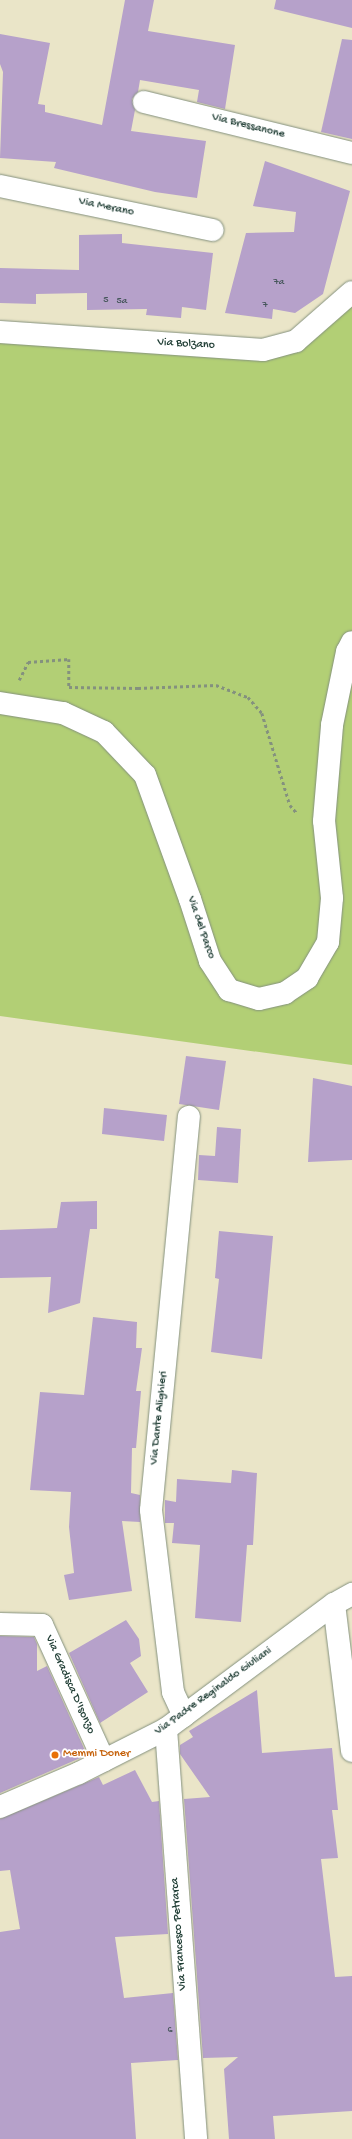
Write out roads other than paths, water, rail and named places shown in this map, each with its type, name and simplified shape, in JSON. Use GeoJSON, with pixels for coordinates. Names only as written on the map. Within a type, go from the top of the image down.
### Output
{"type":"FeatureCollection","features":[{"type":"Feature","properties":{"kind":"street","name":"Via Bressanone"},"geometry":{"type":"LineString","coordinates":[[144,102],[352,153]]}},
{"type":"Feature","properties":{"kind":"street","name":"Via Merano"},"geometry":{"type":"LineString","coordinates":[[0,186],[212,230]]}},
{"type":"Feature","properties":{"kind":"street","name":"Via Bolzano"},"geometry":{"type":"LineString","coordinates":[[0,332],[263,350],[296,341],[352,292]]}},
{"type":"Feature","properties":{"kind":"street","name":"Via del Parco"},"geometry":{"type":"LineString","coordinates":[[4,703],[63,713],[104,732],[145,775],[190,899],[210,961],[229,990],[259,999],[285,993],[307,978],[328,942],[332,898],[324,821],[332,725],[347,652],[352,642]]}},
{"type":"Feature","properties":{"kind":"street","name":"Via Dante Alighieri"},"geometry":{"type":"LineString","coordinates":[[184,1716],[173,1692],[151,1510],[189,1117]]}},
{"type":"Feature","properties":{"kind":"street","name":"Via Padre Reginaldo Giuliani"},"geometry":{"type":"LineString","coordinates":[[0,1807],[104,1761],[166,1729],[343,1599]]}},
{"type":"Feature","properties":{"kind":"street"},"geometry":{"type":"LineString","coordinates":[[343,1599],[352,1751]]}},
{"type":"Feature","properties":{"kind":"street","name":"Via Gradisca D'Isonzo"},"geometry":{"type":"LineString","coordinates":[[0,1624],[42,1625],[104,1761]]}},
{"type":"Feature","properties":{"kind":"street","name":"Via Francesco Petrarca"},"geometry":{"type":"LineString","coordinates":[[166,1729],[196,2139]]}},
{"type":"Feature","properties":{"kind":"place","name":"Memmi Doner"},"geometry":{"type":"Point","coordinates":[55,1755]}}]}
